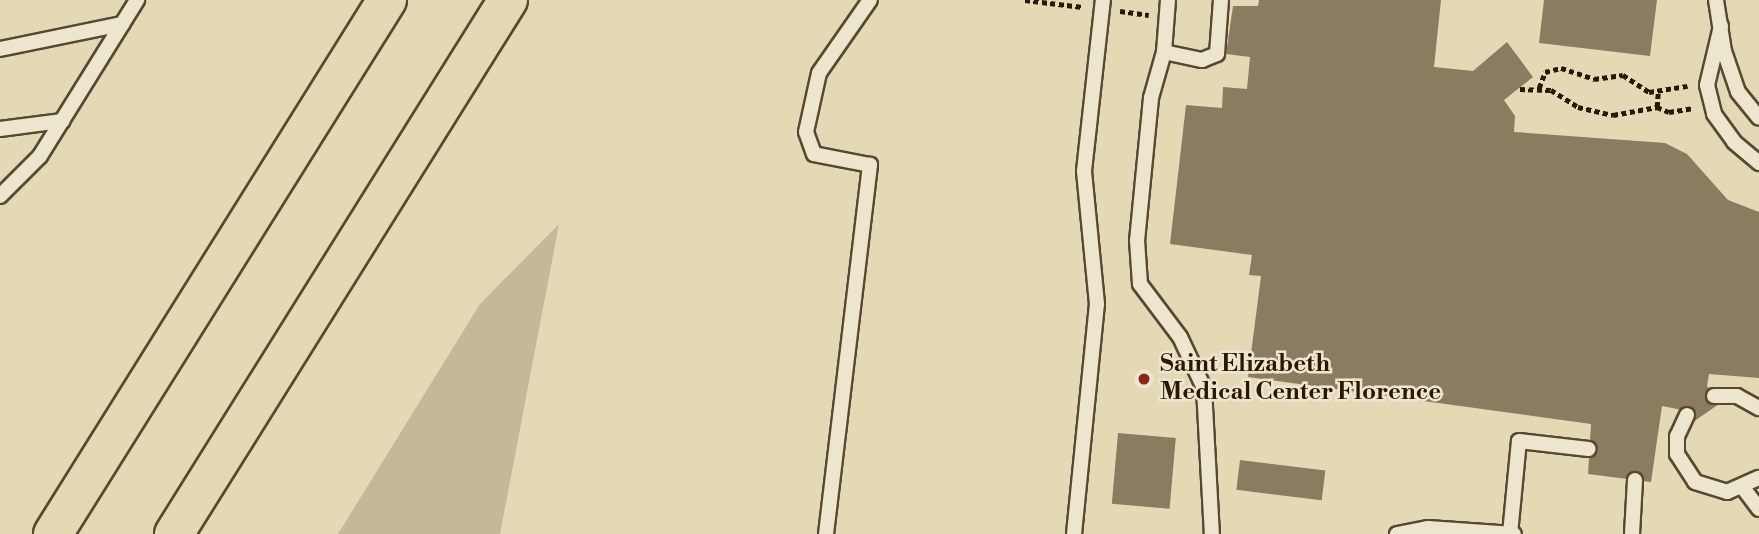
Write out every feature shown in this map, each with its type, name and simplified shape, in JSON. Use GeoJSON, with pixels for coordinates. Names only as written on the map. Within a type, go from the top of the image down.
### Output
{"type":"FeatureCollection","features":[{"type":"Feature","properties":{"kind":"highway"},"geometry":{"type":"LineString","coordinates":[[317,109],[357,0]]}},
{"type":"Feature","properties":{"kind":"highway"},"geometry":{"type":"LineString","coordinates":[[53,534],[387,0]]}},
{"type":"Feature","properties":{"kind":"highway"},"geometry":{"type":"LineString","coordinates":[[174,534],[508,0]]}},
{"type":"Feature","properties":{"kind":"lane"},"geometry":{"type":"LineString","coordinates":[[0,196],[40,156],[137,0]]}},
{"type":"Feature","properties":{"kind":"lane"},"geometry":{"type":"LineString","coordinates":[[826,534],[870,165],[814,154],[806,132],[819,73],[870,0]]}},
{"type":"Feature","properties":{"kind":"lane"},"geometry":{"type":"LineString","coordinates":[[1073,534],[1097,304],[1084,171],[1103,0]]}},
{"type":"Feature","properties":{"kind":"lane"},"geometry":{"type":"LineString","coordinates":[[1168,0],[1164,52],[1151,98],[1137,240],[1140,284],[1180,337],[1204,388],[1212,534]]}},
{"type":"Feature","properties":{"kind":"lane"},"geometry":{"type":"LineString","coordinates":[[1164,52],[1202,60],[1217,54],[1221,0]]}},
{"type":"Feature","properties":{"kind":"lane"},"geometry":{"type":"LineString","coordinates":[[1716,0],[1738,92],[1759,118]]}},
{"type":"Feature","properties":{"kind":"lane"},"geometry":{"type":"LineString","coordinates":[[0,49],[122,23]]}},
{"type":"Feature","properties":{"kind":"lane"},"geometry":{"type":"LineString","coordinates":[[1721,26],[1707,85],[1711,103],[1734,142],[1759,163]]}},
{"type":"Feature","properties":{"kind":"lane"},"geometry":{"type":"LineString","coordinates":[[0,129],[62,121]]}},
{"type":"Feature","properties":{"kind":"lane"},"geometry":{"type":"LineString","coordinates":[[1714,396],[1737,396],[1759,408]]}},
{"type":"Feature","properties":{"kind":"lane"},"geometry":{"type":"LineString","coordinates":[[1687,415],[1676,436],[1684,469],[1710,490],[1744,489],[1759,478]]}},
{"type":"Feature","properties":{"kind":"lane"},"geometry":{"type":"LineString","coordinates":[[1397,534],[1428,528],[1512,534],[1520,441],[1589,449]]}},
{"type":"Feature","properties":{"kind":"lane"},"geometry":{"type":"LineString","coordinates":[[1632,534],[1635,480]]}},
{"type":"Feature","properties":{"kind":"lane"},"geometry":{"type":"LineString","coordinates":[[1744,489],[1759,509]]}},
{"type":"Feature","properties":{"kind":"path"},"geometry":{"type":"LineString","coordinates":[[1539,88],[1545,72],[1561,68],[1594,79],[1623,75],[1649,92],[1707,85]]}},
{"type":"Feature","properties":{"kind":"path"},"geometry":{"type":"LineString","coordinates":[[1520,89],[1539,88],[1591,112],[1613,115],[1657,107],[1669,112],[1711,103]]}},
{"type":"Feature","properties":{"kind":"path"},"geometry":{"type":"LineString","coordinates":[[1657,107],[1658,93]]}},
{"type":"Feature","properties":{"kind":"shaded area"},"geometry":{"type":"Polygon","coordinates":[[[559,224],[500,534],[338,534],[480,304],[559,224]]]}},
{"type":"Feature","properties":{"kind":"building"},"geometry":{"type":"Polygon","coordinates":[[[1259,0],[1441,0],[1434,67],[1473,71],[1507,42],[1533,77],[1504,100],[1515,116],[1514,132],[1665,143],[1687,154],[1728,200],[1759,212],[1759,378],[1709,374],[1707,386],[1719,404],[1693,422],[1682,410],[1662,406],[1651,482],[1588,474],[1591,424],[1248,377],[1261,276],[1249,275],[1252,255],[1170,244],[1186,105],[1222,108],[1223,87],[1247,89],[1250,57],[1226,54],[1233,6],[1258,6],[1259,0]]]}},
{"type":"Feature","properties":{"kind":"building"},"geometry":{"type":"Polygon","coordinates":[[[1544,0],[1657,0],[1650,56],[1539,43],[1544,0]]]}},
{"type":"Feature","properties":{"kind":"building"},"geometry":{"type":"Polygon","coordinates":[[[1118,433],[1176,438],[1170,509],[1112,504],[1118,433]]]}},
{"type":"Feature","properties":{"kind":"building"},"geometry":{"type":"Polygon","coordinates":[[[1240,460],[1325,470],[1322,500],[1236,490],[1240,460]]]}},
{"type":"Feature","properties":{"kind":"place","name":"Saint Elizabeth Medical Center Florence"},"geometry":{"type":"Point","coordinates":[1144,379]}}]}
